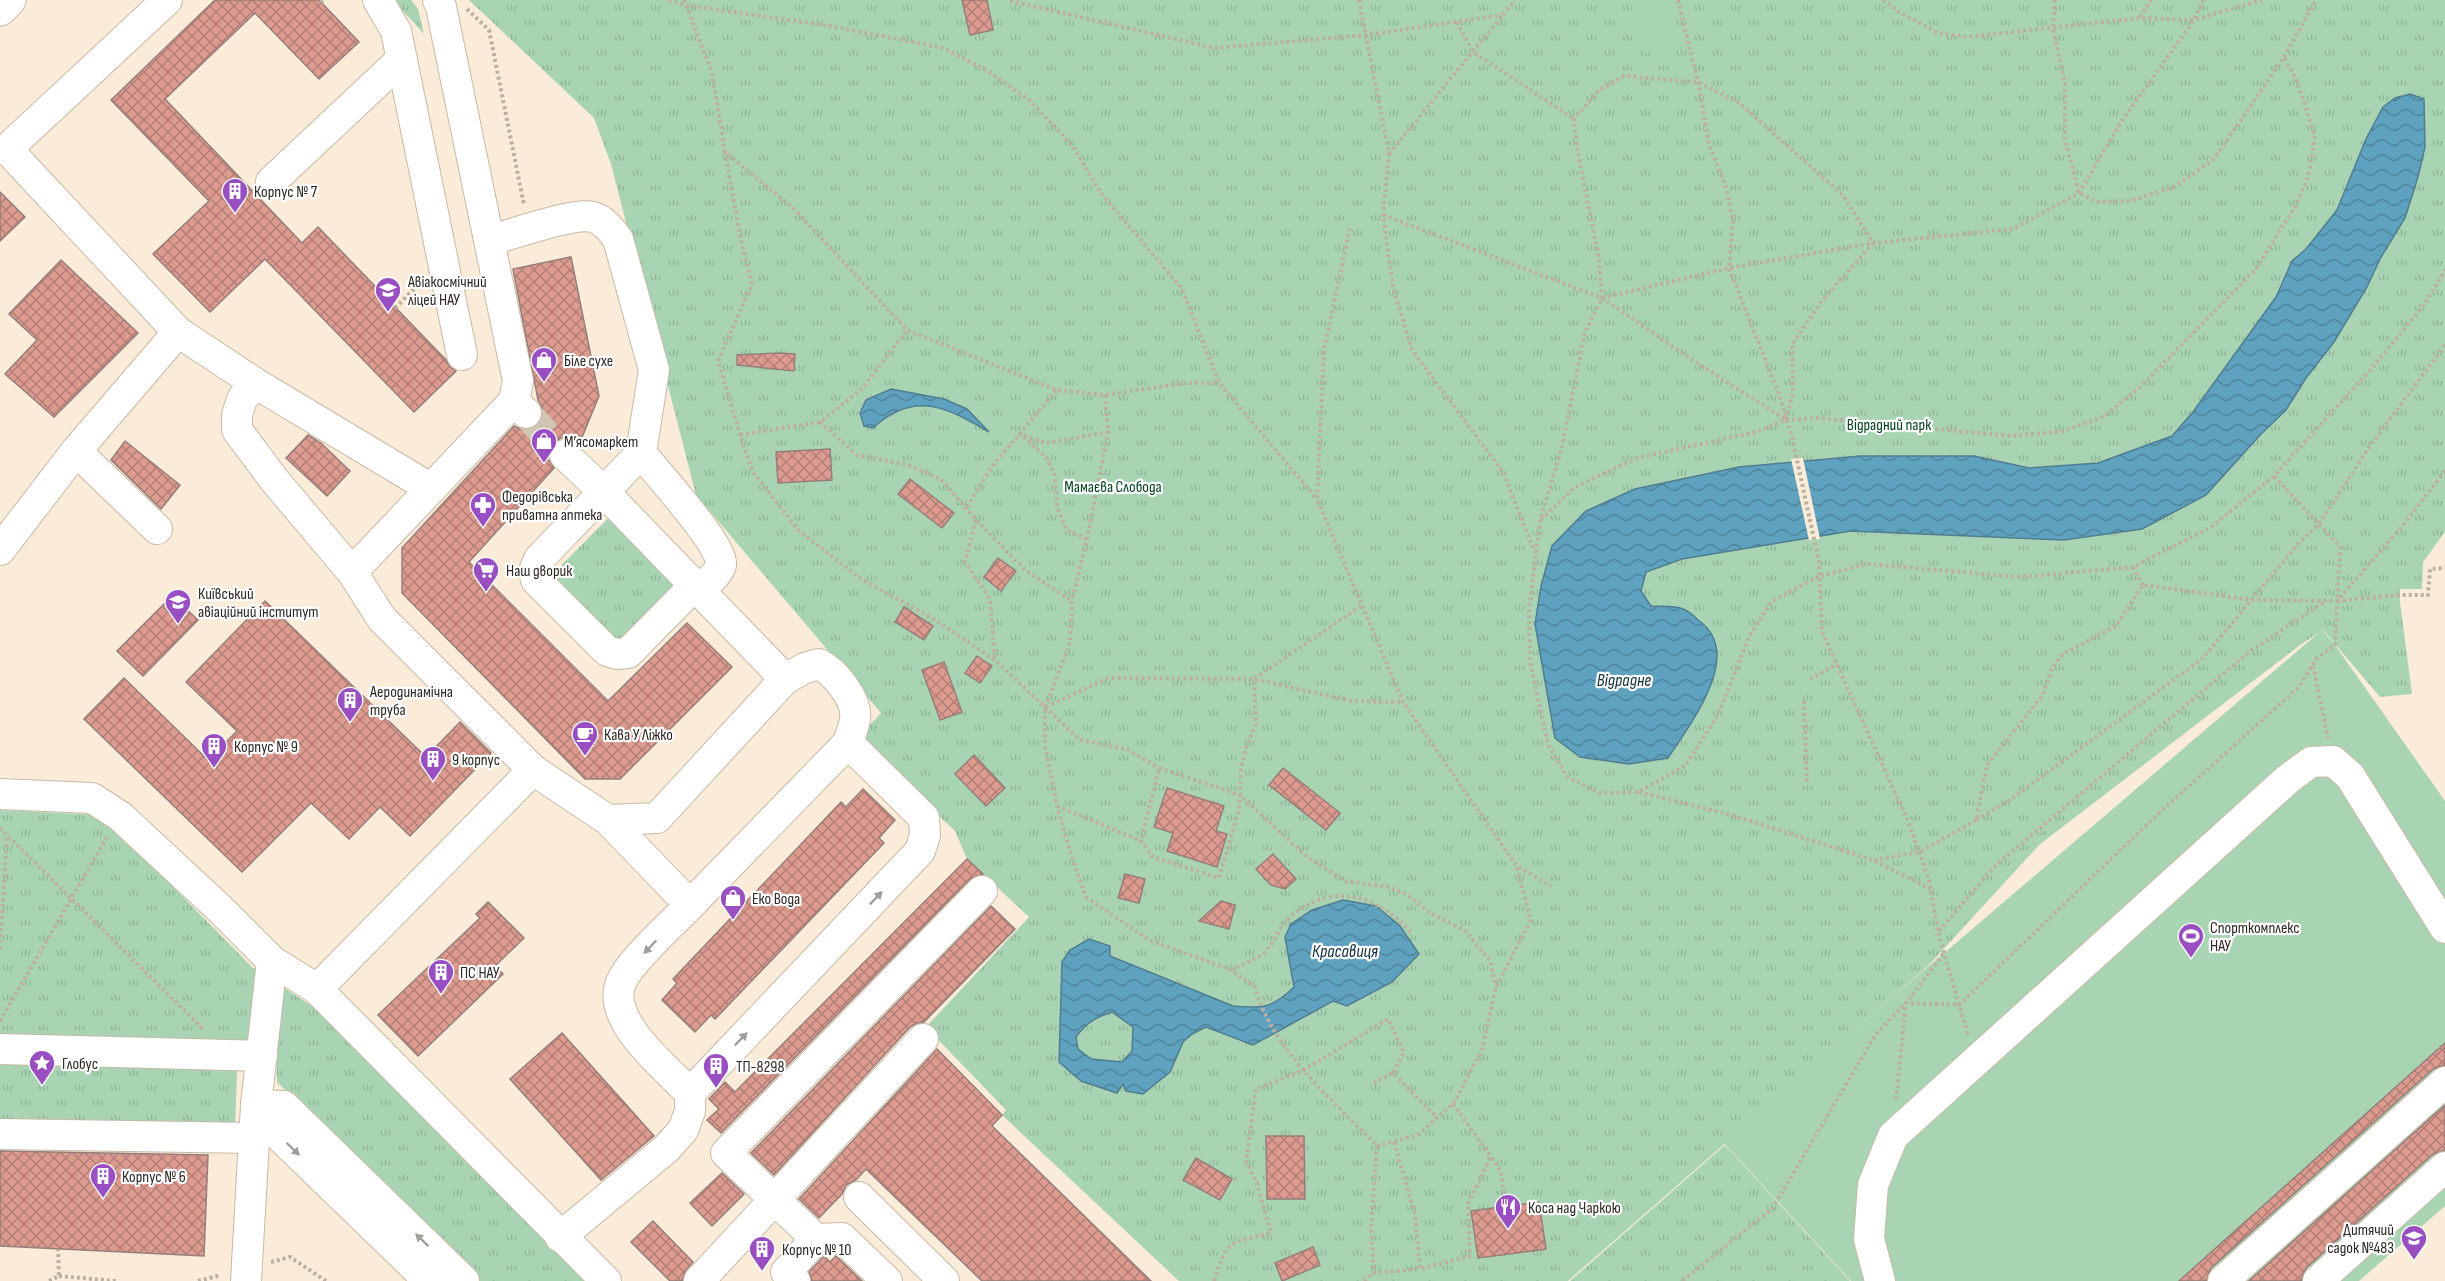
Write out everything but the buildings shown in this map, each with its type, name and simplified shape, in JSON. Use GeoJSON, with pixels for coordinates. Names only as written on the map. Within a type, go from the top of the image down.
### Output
{"type":"FeatureCollection","features":[{"type":"Feature","properties":{"kind":"main road"},"geometry":{"type":"LineString","coordinates":[[0,9],[9,0]]}},
{"type":"Feature","properties":{"kind":"lane"},"geometry":{"type":"LineString","coordinates":[[167,0],[7,149],[178,332],[255,383],[430,488]]}},
{"type":"Feature","properties":{"kind":"lane"},"geometry":{"type":"LineString","coordinates":[[378,0],[396,31],[462,355]]}},
{"type":"Feature","properties":{"kind":"lane"},"geometry":{"type":"LineString","coordinates":[[352,572],[430,488],[520,407],[519,381],[441,7],[452,4]]}},
{"type":"Feature","properties":{"kind":"lane"},"geometry":{"type":"LineString","coordinates":[[271,182],[402,59]]}},
{"type":"Feature","properties":{"kind":"lane"},"geometry":{"type":"LineString","coordinates":[[491,240],[574,217],[593,217],[608,226],[618,239],[654,370],[641,453],[539,559],[534,571],[536,580],[607,651],[617,654],[628,653],[717,572],[721,564],[720,554],[709,536],[641,453]]}},
{"type":"Feature","properties":{"kind":"lane"},"geometry":{"type":"LineString","coordinates":[[0,550],[76,451],[178,332]]}},
{"type":"Feature","properties":{"kind":"lane"},"geometry":{"type":"LineString","coordinates":[[255,383],[242,399],[237,416],[237,430],[275,480],[352,572],[382,619],[533,770],[608,820],[690,905]]}},
{"type":"Feature","properties":{"kind":"lane"},"geometry":{"type":"LineString","coordinates":[[76,451],[157,529]]}},
{"type":"Feature","properties":{"kind":"lane"},"geometry":{"type":"LineString","coordinates":[[565,455],[698,587],[784,679]]}},
{"type":"Feature","properties":{"kind":"lane"},"geometry":{"type":"LineString","coordinates":[[608,820],[657,818],[784,679],[805,668],[819,664],[830,670],[854,707],[855,718],[848,743],[629,969],[620,984],[617,999],[621,1014],[631,1031],[690,1093]]}},
{"type":"Feature","properties":{"kind":"lane"},"geometry":{"type":"LineString","coordinates":[[560,1237],[666,1149],[683,1130],[690,1111],[690,1093],[920,851],[926,835],[924,818],[848,743]]}},
{"type":"Feature","properties":{"kind":"lane"},"geometry":{"type":"LineString","coordinates":[[1880,1281],[1869,1239],[1873,1185],[1893,1137],[2288,779],[2311,762],[2333,761],[2350,776],[2445,928]]}},
{"type":"Feature","properties":{"kind":"lane"},"geometry":{"type":"LineString","coordinates":[[317,988],[533,770]]}},
{"type":"Feature","properties":{"kind":"lane"},"geometry":{"type":"LineString","coordinates":[[0,794],[92,798],[120,816],[272,961],[317,988],[560,1237],[606,1281]]}},
{"type":"Feature","properties":{"kind":"lane"},"geometry":{"type":"LineString","coordinates":[[816,1239],[726,1153],[982,891]]}},
{"type":"Feature","properties":{"kind":"lane"},"geometry":{"type":"LineString","coordinates":[[246,1281],[253,1138],[272,961]]}},
{"type":"Feature","properties":{"kind":"lane"},"geometry":{"type":"LineString","coordinates":[[699,1281],[923,1040]]}},
{"type":"Feature","properties":{"kind":"lane"},"geometry":{"type":"LineString","coordinates":[[0,1049],[262,1056]]}},
{"type":"Feature","properties":{"kind":"lane"},"geometry":{"type":"LineString","coordinates":[[2223,1281],[2445,1082]]}},
{"type":"Feature","properties":{"kind":"lane"},"geometry":{"type":"LineString","coordinates":[[256,1105],[271,1128],[429,1281]]}},
{"type":"Feature","properties":{"kind":"lane"},"geometry":{"type":"LineString","coordinates":[[256,1105],[284,1106],[464,1281]]}},
{"type":"Feature","properties":{"kind":"lane"},"geometry":{"type":"LineString","coordinates":[[0,1134],[253,1138]]}},
{"type":"Feature","properties":{"kind":"lane"},"geometry":{"type":"LineString","coordinates":[[2318,1281],[2445,1167]]}},
{"type":"Feature","properties":{"kind":"lane"},"geometry":{"type":"LineString","coordinates":[[859,1197],[944,1281]]}},
{"type":"Feature","properties":{"kind":"lane"},"geometry":{"type":"LineString","coordinates":[[795,1281],[786,1272],[816,1239],[842,1238],[887,1281]]}},
{"type":"Feature","properties":{"kind":"path"},"geometry":{"type":"LineString","coordinates":[[669,0],[830,26],[943,48],[988,71],[1029,100],[1072,145],[1101,193],[1182,289],[1219,383],[1317,499],[1403,702],[1516,865],[1531,920],[1496,987],[1482,1050],[1453,1104],[1418,1136],[1377,1146]]}},
{"type":"Feature","properties":{"kind":"path"},"geometry":{"type":"LineString","coordinates":[[1359,0],[1389,154],[1383,215],[1394,287],[1412,350],[1503,472],[1535,555]]}},
{"type":"Feature","properties":{"kind":"path"},"geometry":{"type":"LineString","coordinates":[[1389,154],[1515,0]]}},
{"type":"Feature","properties":{"kind":"path"},"geometry":{"type":"LineString","coordinates":[[1678,0],[1698,82],[1709,144],[1727,190],[1733,223],[1730,268],[1778,392],[1792,437],[1820,576],[1822,632],[1920,852],[1931,889],[1938,932],[1959,1005]]}},
{"type":"Feature","properties":{"kind":"path"},"geometry":{"type":"LineString","coordinates":[[1883,0],[1899,12],[1938,33],[1967,38],[2140,18],[2194,20],[2262,0]]}},
{"type":"Feature","properties":{"kind":"path"},"geometry":{"type":"LineString","coordinates":[[2055,0],[2053,29],[2065,84],[2065,139],[2079,194]]}},
{"type":"Feature","properties":{"kind":"path"},"geometry":{"type":"LineString","coordinates":[[2140,18],[2151,0]]}},
{"type":"Feature","properties":{"kind":"path"},"geometry":{"type":"LineString","coordinates":[[1602,298],[1730,268],[1873,243],[2013,229],[2079,194],[2123,119],[2194,20],[2203,0]]}},
{"type":"Feature","properties":{"kind":"path"},"geometry":{"type":"LineString","coordinates":[[2079,194],[2097,202],[2132,201],[2176,186],[2214,159],[2284,57],[2316,0]]}},
{"type":"Feature","properties":{"kind":"path"},"geometry":{"type":"LineString","coordinates":[[1010,1],[1215,48],[1367,35],[1502,15]]}},
{"type":"Feature","properties":{"kind":"path"},"geometry":{"type":"LineString","coordinates":[[684,2],[712,72],[741,240],[752,285],[718,361],[753,472],[798,530],[861,579],[932,618],[995,660],[1080,740],[1128,750],[1159,768],[1240,795],[1307,857],[1345,880],[1388,887],[1406,894],[1429,912],[1465,931],[1490,960],[1496,987]]}},
{"type":"Feature","properties":{"kind":"path"},"geometry":{"type":"LineString","coordinates":[[452,4],[489,30],[529,230]]}},
{"type":"Feature","properties":{"kind":"path"},"geometry":{"type":"LineString","coordinates":[[1457,22],[1473,52],[1574,119]]}},
{"type":"Feature","properties":{"kind":"path"},"geometry":{"type":"LineString","coordinates":[[1540,521],[1575,487],[1637,458],[1756,432],[1786,420],[1816,418],[2012,436],[2063,431],[2105,416],[2141,386],[2256,269],[2296,205],[2308,177],[2315,136],[2296,81],[2284,57]]}},
{"type":"Feature","properties":{"kind":"path"},"geometry":{"type":"LineString","coordinates":[[1873,243],[1843,195],[1738,102],[1698,82],[1624,76],[1598,91],[1574,119],[1577,148],[1599,259],[1602,298],[1585,332],[1562,446],[1540,521],[1529,610],[1530,662],[1548,744],[1566,776],[1599,793],[1638,792],[1731,815],[1873,860],[1931,889]]}},
{"type":"Feature","properties":{"kind":"path"},"geometry":{"type":"LineString","coordinates":[[725,152],[792,207],[907,330],[1057,390],[1105,395],[1186,383],[1219,383]]}},
{"type":"Feature","properties":{"kind":"path"},"geometry":{"type":"LineString","coordinates":[[1383,215],[1602,298],[1786,420]]}},
{"type":"Feature","properties":{"kind":"path"},"geometry":{"type":"LineString","coordinates":[[1317,499],[1324,349],[1350,228]]}},
{"type":"Feature","properties":{"kind":"path"},"geometry":{"type":"LineString","coordinates":[[1786,420],[1793,392],[1792,344],[1822,301],[1873,243]]}},
{"type":"Feature","properties":{"kind":"path"},"geometry":{"type":"LineString","coordinates":[[1638,792],[1685,766],[1719,715],[1749,637],[1771,602],[1820,576],[1867,564],[2021,578],[2133,567],[2210,528],[2274,476],[2371,369],[2424,305],[2445,270]]}},
{"type":"Feature","properties":{"kind":"path"},"geometry":{"type":"LineString","coordinates":[[740,435],[820,422],[861,390],[907,330]]}},
{"type":"Feature","properties":{"kind":"path"},"geometry":{"type":"LineString","coordinates":[[1873,860],[1920,852],[2007,802],[2202,659],[2299,543],[2319,524],[2370,446],[2445,345]]}},
{"type":"Feature","properties":{"kind":"path"},"geometry":{"type":"LineString","coordinates":[[967,507],[993,465],[1057,390]]}},
{"type":"Feature","properties":{"kind":"path"},"geometry":{"type":"LineString","coordinates":[[1105,395],[1108,432],[1072,601],[1070,643],[1045,707],[1045,747],[1057,806],[1072,858],[1086,897],[1149,940],[1231,970],[1255,987],[1259,1002],[1302,1071],[1377,1146],[1371,1227],[1374,1273]]}},
{"type":"Feature","properties":{"kind":"path"},"geometry":{"type":"LineString","coordinates":[[820,422],[857,455],[908,465],[941,479],[976,520],[1026,572],[1072,601]]}},
{"type":"Feature","properties":{"kind":"path"},"geometry":{"type":"LineString","coordinates":[[1020,434],[1046,443],[1108,432]]}},
{"type":"Feature","properties":{"kind":"path"},"geometry":{"type":"LineString","coordinates":[[1020,434],[1045,456],[1055,476],[1057,507],[1067,530],[1087,539]]}},
{"type":"Feature","properties":{"kind":"path"},"geometry":{"type":"LineString","coordinates":[[2337,601],[2405,523],[2445,471]]}},
{"type":"Feature","properties":{"kind":"path"},"geometry":{"type":"LineString","coordinates":[[1906,1003],[1959,1005],[2158,814],[2299,687],[2317,658],[2335,645],[2340,547],[2274,476]]}},
{"type":"Feature","properties":{"kind":"path"},"geometry":{"type":"LineString","coordinates":[[976,520],[965,562],[990,599],[995,660]]}},
{"type":"Feature","properties":{"kind":"path"},"geometry":{"type":"LineString","coordinates":[[2133,567],[2143,585]]}},
{"type":"Feature","properties":{"kind":"path"},"geometry":{"type":"LineString","coordinates":[[2143,585],[2253,600],[2337,601],[2400,595],[2428,595],[2430,569],[2445,568]]}},
{"type":"Feature","properties":{"kind":"path"},"geometry":{"type":"LineString","coordinates":[[1976,820],[1987,765],[2043,695],[2052,668],[2063,654],[2116,626],[2143,585]]}},
{"type":"Feature","properties":{"kind":"path"},"geometry":{"type":"LineString","coordinates":[[1938,932],[1996,865],[2249,652],[2325,601]]}},
{"type":"Feature","properties":{"kind":"path"},"geometry":{"type":"LineString","coordinates":[[1254,679],[1361,606]]}},
{"type":"Feature","properties":{"kind":"path"},"geometry":{"type":"LineString","coordinates":[[1810,679],[1838,664]]}},
{"type":"Feature","properties":{"kind":"path"},"geometry":{"type":"LineString","coordinates":[[2313,665],[2333,761]]}},
{"type":"Feature","properties":{"kind":"path"},"geometry":{"type":"LineString","coordinates":[[1045,707],[1108,678],[1254,679],[1351,701],[1403,702]]}},
{"type":"Feature","properties":{"kind":"path"},"geometry":{"type":"LineString","coordinates":[[1057,806],[1141,841],[1153,857],[1219,878],[1239,809],[1240,769],[1256,724],[1254,679]]}},
{"type":"Feature","properties":{"kind":"path"},"geometry":{"type":"LineString","coordinates":[[1804,701],[1807,783]]}},
{"type":"Feature","properties":{"kind":"path"},"geometry":{"type":"LineString","coordinates":[[1141,841],[1159,768]]}},
{"type":"Feature","properties":{"kind":"path"},"geometry":{"type":"LineString","coordinates":[[0,1021],[71,896],[120,816]]}},
{"type":"Feature","properties":{"kind":"path"},"geometry":{"type":"LineString","coordinates":[[0,828],[229,1055]]}},
{"type":"Feature","properties":{"kind":"path"},"geometry":{"type":"LineString","coordinates":[[0,949],[8,835]]}},
{"type":"Feature","properties":{"kind":"path"},"geometry":{"type":"LineString","coordinates":[[1516,865],[1551,886]]}},
{"type":"Feature","properties":{"kind":"path"},"geometry":{"type":"LineString","coordinates":[[1231,970],[1265,953],[1286,922],[1306,908],[1333,895],[1376,903],[1411,933]]}},
{"type":"Feature","properties":{"kind":"path"},"geometry":{"type":"LineString","coordinates":[[1682,1281],[1772,1209],[1876,1034],[1906,1003],[1944,952]]}},
{"type":"Feature","properties":{"kind":"path"},"geometry":{"type":"LineString","coordinates":[[1893,1137],[1906,1003]]}},
{"type":"Feature","properties":{"kind":"path"},"geometry":{"type":"LineString","coordinates":[[1214,1281],[1222,1255],[1230,1244],[1271,1233],[1257,1183],[1246,1162],[1256,1089],[1302,1071],[1388,1019],[1404,1053],[1393,1073],[1374,1083]]}},
{"type":"Feature","properties":{"kind":"path"},"geometry":{"type":"LineString","coordinates":[[1393,1073],[1437,1118]]}},
{"type":"Feature","properties":{"kind":"path"},"geometry":{"type":"LineString","coordinates":[[1453,1104],[1501,1171],[1505,1207]]}},
{"type":"Feature","properties":{"kind":"path"},"geometry":{"type":"LineString","coordinates":[[1394,1142],[1415,1214],[1420,1269]]}},
{"type":"Feature","properties":{"kind":"path"},"geometry":{"type":"LineString","coordinates":[[1364,1281],[1374,1273],[1420,1269],[1470,1256],[1468,1204],[1491,1156]]}},
{"type":"Feature","properties":{"kind":"path"},"geometry":{"type":"LineString","coordinates":[[58,1248],[59,1276]]}},
{"type":"Feature","properties":{"kind":"path"},"geometry":{"type":"LineString","coordinates":[[49,1281],[59,1276],[116,1281]]}},
{"type":"Feature","properties":{"kind":"green space"},"geometry":{"type":"Polygon","coordinates":[[[393,0],[411,0],[418,9],[424,34],[393,0]]]}},
{"type":"Feature","properties":{"kind":"green space"},"geometry":{"type":"Polygon","coordinates":[[[469,0],[2445,0],[2445,532],[2423,562],[2422,589],[2400,589],[2412,694],[2380,697],[2323,630],[2300,645],[2039,845],[1929,965],[1568,1281],[1179,1281],[1002,1115],[1006,1110],[926,1027],[1029,917],[967,859],[955,831],[864,746],[869,726],[881,713],[696,495],[611,164],[594,118],[469,0]]]}},
{"type":"Feature","properties":{"kind":"green space"},"geometry":{"type":"Polygon","coordinates":[[[1634,0],[1667,0],[1676,47],[1644,53],[1634,0]]]}},
{"type":"Feature","properties":{"kind":"green space"},"geometry":{"type":"Polygon","coordinates":[[[615,511],[685,585],[618,648],[548,579],[615,511]]]}},
{"type":"Feature","properties":{"kind":"green space","name":"Спорткомплекс НАУ"},"geometry":{"type":"Polygon","coordinates":[[[2322,630],[2445,801],[2445,1206],[2359,1281],[1851,1281],[1723,1142],[2322,630]]]}},
{"type":"Feature","properties":{"kind":"green space"},"geometry":{"type":"Polygon","coordinates":[[[0,810],[102,815],[252,967],[321,1012],[592,1281],[477,1281],[277,1082],[276,1046],[238,1043],[235,1131],[0,1127],[0,810]]]}},
{"type":"Feature","properties":{"kind":"green space"},"geometry":{"type":"Polygon","coordinates":[[[1725,1145],[1850,1281],[1570,1281],[1725,1145]]]}},
{"type":"Feature","properties":{"kind":"water","name":"Відрадне"},"geometry":{"type":"Polygon","coordinates":[[[2410,94],[2424,99],[2425,147],[2405,218],[2334,342],[2306,378],[2286,410],[2206,495],[2142,529],[2064,540],[1851,531],[1682,559],[1646,572],[1641,591],[1651,606],[1676,607],[1685,610],[1711,634],[1717,651],[1715,669],[1700,708],[1668,758],[1629,764],[1580,757],[1555,738],[1535,624],[1541,586],[1552,546],[1586,511],[1635,489],[1739,467],[1860,456],[1974,456],[2029,468],[2098,463],[2172,436],[2193,412],[2276,297],[2292,261],[2306,249],[2337,210],[2366,139],[2383,107],[2395,98],[2410,94]]]}},
{"type":"Feature","properties":{"kind":"water"},"geometry":{"type":"Polygon","coordinates":[[[891,389],[944,399],[967,409],[989,432],[959,415],[931,406],[903,409],[888,416],[873,428],[864,426],[860,413],[866,400],[891,389]]]}},
{"type":"Feature","properties":{"kind":"water","name":"Красавиця"},"geometry":{"type":"Polygon","coordinates":[[[1343,900],[1376,906],[1400,926],[1419,954],[1392,982],[1347,1006],[1333,1001],[1253,1045],[1206,1027],[1192,1034],[1183,1042],[1170,1072],[1143,1094],[1126,1091],[1123,1084],[1117,1093],[1081,1081],[1059,1062],[1062,962],[1070,950],[1089,939],[1110,946],[1110,956],[1233,1006],[1260,1007],[1280,999],[1294,987],[1285,937],[1291,924],[1312,910],[1343,900]],[[1112,1012],[1106,1014],[1092,1021],[1076,1037],[1078,1049],[1091,1059],[1122,1062],[1132,1051],[1133,1027],[1112,1012]]]}},
{"type":"Feature","properties":{"kind":"pier"},"geometry":{"type":"Polygon","coordinates":[[[1803,458],[1820,539],[1809,540],[1791,459],[1803,458]]]}},
{"type":"Feature","properties":{"kind":"tunnel"},"geometry":{"type":"LineString","coordinates":[[526,413],[565,455]]}},
{"type":"Feature","properties":{"kind":"place","name":"Корпус № 7"},"geometry":{"type":"Point","coordinates":[235,214]}},
{"type":"Feature","properties":{"kind":"place","name":"Авіакосмічний ліцей НАУ"},"geometry":{"type":"Point","coordinates":[388,313]}},
{"type":"Feature","properties":{"kind":"place","name":"Біле сухе"},"geometry":{"type":"Point","coordinates":[544,383]}},
{"type":"Feature","properties":{"kind":"place","name":"М’ясомаркет"},"geometry":{"type":"Point","coordinates":[544,464]}},
{"type":"Feature","properties":{"kind":"place","name":"Федорівська приватна аптека"},"geometry":{"type":"Point","coordinates":[483,528]}},
{"type":"Feature","properties":{"kind":"place","name":"Наш дворик"},"geometry":{"type":"Point","coordinates":[486,593]}},
{"type":"Feature","properties":{"kind":"place","name":"Київський авіаційний інститут"},"geometry":{"type":"Point","coordinates":[178,625]}},
{"type":"Feature","properties":{"kind":"place","name":"Аеродинамічна труба"},"geometry":{"type":"Point","coordinates":[350,723]}},
{"type":"Feature","properties":{"kind":"place","name":"Кава У Ліжко"},"geometry":{"type":"Point","coordinates":[585,757]}},
{"type":"Feature","properties":{"kind":"place","name":"Корпус № 9"},"geometry":{"type":"Point","coordinates":[214,769]}},
{"type":"Feature","properties":{"kind":"place","name":"9 корпус"},"geometry":{"type":"Point","coordinates":[433,782]}},
{"type":"Feature","properties":{"kind":"place","name":"Еко Вода"},"geometry":{"type":"Point","coordinates":[733,921]}},
{"type":"Feature","properties":{"kind":"place","name":"Спорткомплекс НАУ"},"geometry":{"type":"Point","coordinates":[2191,959]}},
{"type":"Feature","properties":{"kind":"place","name":"ПС НАУ"},"geometry":{"type":"Point","coordinates":[441,995]}},
{"type":"Feature","properties":{"kind":"place","name":"Глобус"},"geometry":{"type":"Point","coordinates":[42,1086]}},
{"type":"Feature","properties":{"kind":"place","name":"ТП-8298"},"geometry":{"type":"Point","coordinates":[716,1089]}},
{"type":"Feature","properties":{"kind":"place","name":"Корпус № 6"},"geometry":{"type":"Point","coordinates":[103,1199]}},
{"type":"Feature","properties":{"kind":"place","name":"Коса над Чаркою"},"geometry":{"type":"Point","coordinates":[1508,1230]}},
{"type":"Feature","properties":{"kind":"place","name":"Дитячий садок №483"},"geometry":{"type":"Point","coordinates":[2414,1261]}},
{"type":"Feature","properties":{"kind":"place","name":"Корпус № 10"},"geometry":{"type":"Point","coordinates":[762,1272]}},
{"type":"Feature","properties":{"kind":"park label","name":"Відрадний парк"},"geometry":{"type":"Point","coordinates":[1889,424]}},
{"type":"Feature","properties":{"kind":"park label","name":"Мамаєва Слобода"},"geometry":{"type":"Point","coordinates":[1113,486]}}]}
